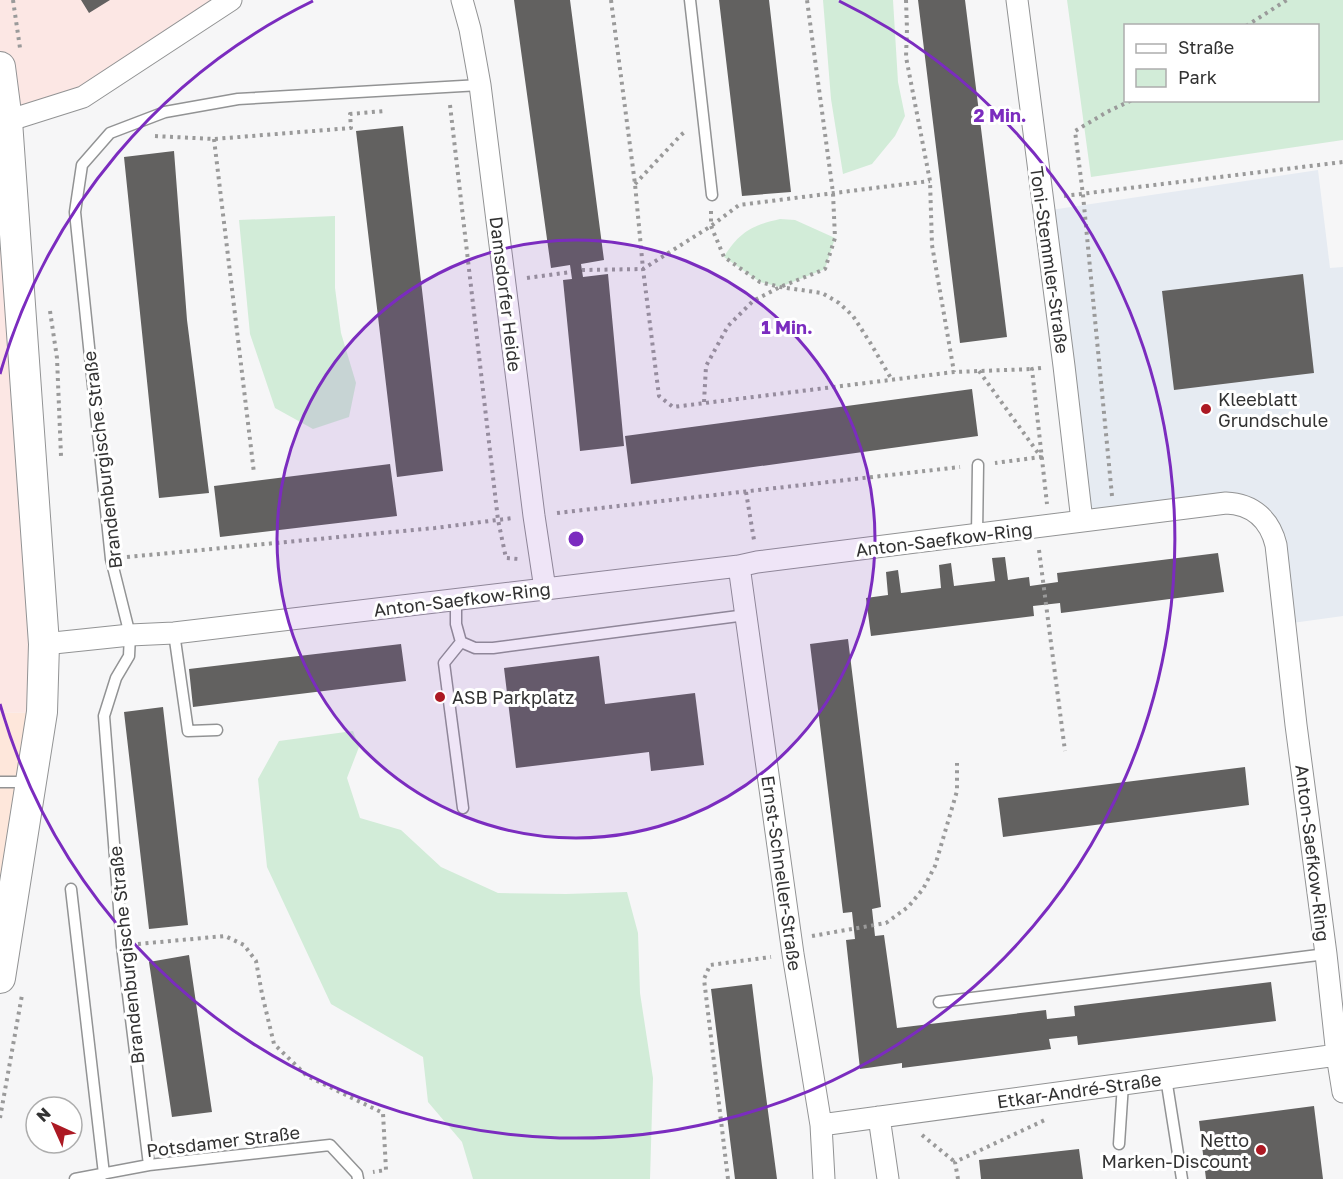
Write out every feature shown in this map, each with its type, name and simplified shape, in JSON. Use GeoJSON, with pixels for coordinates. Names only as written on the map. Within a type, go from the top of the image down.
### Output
{"type":"FeatureCollection","features":[{"type":"Feature","properties":{"kind":"street"},"geometry":{"type":"LineString","coordinates":[[7,121],[83,97],[231,0]]}},
{"type":"Feature","properties":{"kind":"street","name":"Damsdorfer Heide"},"geometry":{"type":"LineString","coordinates":[[462,0],[470,29],[480,85],[545,589]]}},
{"type":"Feature","properties":{"kind":"street","name":"Toni-Stemmler-Straße"},"geometry":{"type":"LineString","coordinates":[[1017,0],[1082,521]]}},
{"type":"Feature","properties":{"kind":"street"},"geometry":{"type":"LineString","coordinates":[[0,67],[7,121],[44,644],[42,712],[0,978]]}},
{"type":"Feature","properties":{"kind":"street","name":"Anton-Saefkow-Ring"},"geometry":{"type":"LineString","coordinates":[[44,644],[174,633],[456,600],[1226,503],[1243,506],[1265,519],[1276,545],[1296,725],[1326,954],[1336,1055],[1343,1092]]}},
{"type":"Feature","properties":{"kind":"street","name":"Ernst-Schneller-Straße"},"geometry":{"type":"LineString","coordinates":[[748,564],[746,615],[792,946],[821,1125],[824,1179]]}},
{"type":"Feature","properties":{"kind":"street","name":"Etkar-André-Straße"},"geometry":{"type":"LineString","coordinates":[[821,1125],[1336,1055]]}},
{"type":"Feature","properties":{"kind":"street"},"geometry":{"type":"LineString","coordinates":[[879,1117],[888,1179]]}},
{"type":"Feature","properties":{"kind":"lane"},"geometry":{"type":"LineString","coordinates":[[690,0],[712,195]]}},
{"type":"Feature","properties":{"kind":"lane","name":"Brandenburgische Straße"},"geometry":{"type":"LineString","coordinates":[[149,1165],[122,946],[104,716],[116,678],[129,656],[130,635],[111,559],[75,212],[82,165],[110,133],[165,112],[238,99],[480,85]]}},
{"type":"Feature","properties":{"kind":"lane"},"geometry":{"type":"LineString","coordinates":[[977,535],[978,465]]}},
{"type":"Feature","properties":{"kind":"lane"},"geometry":{"type":"LineString","coordinates":[[456,600],[456,624],[461,642]]}},
{"type":"Feature","properties":{"kind":"lane"},"geometry":{"type":"LineString","coordinates":[[461,642],[475,648],[493,648],[746,615]]}},
{"type":"Feature","properties":{"kind":"lane"},"geometry":{"type":"LineString","coordinates":[[174,633],[189,731],[217,730]]}},
{"type":"Feature","properties":{"kind":"lane"},"geometry":{"type":"LineString","coordinates":[[461,642],[444,663],[463,808]]}},
{"type":"Feature","properties":{"kind":"lane"},"geometry":{"type":"LineString","coordinates":[[0,782],[31,782]]}},
{"type":"Feature","properties":{"kind":"lane"},"geometry":{"type":"LineString","coordinates":[[71,889],[104,1174]]}},
{"type":"Feature","properties":{"kind":"lane"},"geometry":{"type":"LineString","coordinates":[[939,1002],[1326,954]]}},
{"type":"Feature","properties":{"kind":"lane"},"geometry":{"type":"LineString","coordinates":[[1166,1078],[1182,1179]]}},
{"type":"Feature","properties":{"kind":"lane"},"geometry":{"type":"LineString","coordinates":[[1119,1144],[1123,1084]]}},
{"type":"Feature","properties":{"kind":"lane","name":"Potsdamer Straße"},"geometry":{"type":"LineString","coordinates":[[75,1179],[149,1165],[330,1145],[357,1177]]}},
{"type":"Feature","properties":{"kind":"path"},"geometry":{"type":"LineString","coordinates":[[611,0],[659,396],[673,407],[954,372],[1064,366]]}},
{"type":"Feature","properties":{"kind":"path"},"geometry":{"type":"LineString","coordinates":[[704,402],[706,366],[728,326],[753,301],[780,286],[825,269],[835,238],[833,193],[807,0]]}},
{"type":"Feature","properties":{"kind":"path"},"geometry":{"type":"LineString","coordinates":[[906,0],[908,29],[906,57],[930,181],[932,245],[954,372]]}},
{"type":"Feature","properties":{"kind":"path"},"geometry":{"type":"LineString","coordinates":[[1249,24],[1287,0]]}},
{"type":"Feature","properties":{"kind":"path"},"geometry":{"type":"LineString","coordinates":[[448,87],[498,520],[506,558],[541,561]]}},
{"type":"Feature","properties":{"kind":"path"},"geometry":{"type":"LineString","coordinates":[[1113,505],[1075,131],[1128,102]]}},
{"type":"Feature","properties":{"kind":"path"},"geometry":{"type":"LineString","coordinates":[[110,133],[214,139],[351,128],[350,114],[394,110]]}},
{"type":"Feature","properties":{"kind":"path"},"geometry":{"type":"LineString","coordinates":[[635,184],[681,135],[702,120]]}},
{"type":"Feature","properties":{"kind":"path"},"geometry":{"type":"LineString","coordinates":[[214,139],[254,473]]}},
{"type":"Feature","properties":{"kind":"path"},"geometry":{"type":"LineString","coordinates":[[1042,198],[1083,195],[1343,162]]}},
{"type":"Feature","properties":{"kind":"path"},"geometry":{"type":"LineString","coordinates":[[582,270],[643,269],[711,226],[739,205],[930,181]]}},
{"type":"Feature","properties":{"kind":"path"},"geometry":{"type":"LineString","coordinates":[[712,195],[711,226],[724,257],[760,282],[822,293],[839,303],[853,316],[892,380]]}},
{"type":"Feature","properties":{"kind":"path"},"geometry":{"type":"LineString","coordinates":[[504,281],[571,272]]}},
{"type":"Feature","properties":{"kind":"path"},"geometry":{"type":"LineString","coordinates":[[1032,369],[1041,457],[1043,526],[1065,751]]}},
{"type":"Feature","properties":{"kind":"path"},"geometry":{"type":"LineString","coordinates":[[979,371],[1041,457]]}},
{"type":"Feature","properties":{"kind":"path"},"geometry":{"type":"LineString","coordinates":[[111,559],[423,529],[1041,457]]}},
{"type":"Feature","properties":{"kind":"path"},"geometry":{"type":"LineString","coordinates":[[746,492],[748,564]]}},
{"type":"Feature","properties":{"kind":"path"},"geometry":{"type":"LineString","coordinates":[[728,1179],[704,979],[710,965],[886,923],[908,907],[923,889],[935,867],[957,791],[957,763]]}},
{"type":"Feature","properties":{"kind":"path"},"geometry":{"type":"LineString","coordinates":[[122,946],[225,936],[244,945],[256,961],[274,1044],[307,1076],[383,1113],[386,1170],[357,1177]]}},
{"type":"Feature","properties":{"kind":"path"},"geometry":{"type":"LineString","coordinates":[[910,1113],[923,1137],[955,1162],[958,1179]]}},
{"type":"Feature","properties":{"kind":"path"},"geometry":{"type":"LineString","coordinates":[[955,1162],[1057,1115]]}},
{"type":"Feature","properties":{"kind":"shaded area"},"geometry":{"type":"Polygon","coordinates":[[[0,0],[231,0],[83,97],[7,122],[42,712],[0,713],[0,0]]]}},
{"type":"Feature","properties":{"kind":"shaded area","name":"Kleeblatt Grundschule"},"geometry":{"type":"Polygon","coordinates":[[[1318,170],[1330,268],[1343,267],[1343,616],[1285,624],[1276,545],[1250,509],[1082,521],[1044,211],[1318,170]]]}},
{"type":"Feature","properties":{"kind":"shaded area"},"geometry":{"type":"Polygon","coordinates":[[[42,712],[0,984],[0,713],[42,712]]]}},
{"type":"Feature","properties":{"kind":"green space"},"geometry":{"type":"Polygon","coordinates":[[[823,0],[893,0],[898,82],[905,116],[895,136],[872,164],[843,174],[831,99],[823,0]]]}},
{"type":"Feature","properties":{"kind":"green space"},"geometry":{"type":"Polygon","coordinates":[[[1067,0],[1343,0],[1343,140],[1091,177],[1067,0]]]}},
{"type":"Feature","properties":{"kind":"green space"},"geometry":{"type":"Polygon","coordinates":[[[335,216],[335,288],[341,333],[356,383],[349,417],[313,429],[275,408],[250,334],[239,220],[335,216]]]}},
{"type":"Feature","properties":{"kind":"green space"},"geometry":{"type":"Polygon","coordinates":[[[780,219],[795,220],[835,238],[825,269],[780,287],[760,282],[724,257],[735,241],[748,231],[780,219]]]}},
{"type":"Feature","properties":{"kind":"green space"},"geometry":{"type":"Polygon","coordinates":[[[353,731],[359,747],[347,778],[360,818],[401,830],[441,867],[498,893],[627,892],[638,933],[640,993],[653,1078],[650,1179],[473,1179],[462,1142],[428,1102],[423,1057],[331,1004],[267,867],[258,779],[279,741],[353,731]]]}},
{"type":"Feature","properties":{"kind":"building"},"geometry":{"type":"Polygon","coordinates":[[[81,0],[110,0],[89,13],[81,0]]]}},
{"type":"Feature","properties":{"kind":"building"},"geometry":{"type":"Polygon","coordinates":[[[514,0],[570,0],[604,260],[581,264],[583,277],[608,274],[624,446],[580,451],[563,280],[572,279],[570,265],[551,268],[514,0]]]}},
{"type":"Feature","properties":{"kind":"building"},"geometry":{"type":"Polygon","coordinates":[[[719,0],[769,0],[791,192],[742,196],[719,0]]]}},
{"type":"Feature","properties":{"kind":"building"},"geometry":{"type":"Polygon","coordinates":[[[918,0],[965,0],[1007,337],[960,343],[918,0]]]}},
{"type":"Feature","properties":{"kind":"building"},"geometry":{"type":"Polygon","coordinates":[[[403,126],[443,471],[397,477],[356,131],[403,126]]]}},
{"type":"Feature","properties":{"kind":"building"},"geometry":{"type":"Polygon","coordinates":[[[174,151],[187,320],[209,493],[159,498],[124,157],[174,151]]]}},
{"type":"Feature","properties":{"kind":"building"},"geometry":{"type":"Polygon","coordinates":[[[1303,274],[1314,373],[1174,390],[1162,291],[1303,274]]]}},
{"type":"Feature","properties":{"kind":"building"},"geometry":{"type":"Polygon","coordinates":[[[972,389],[978,436],[631,484],[625,436],[972,389]]]}},
{"type":"Feature","properties":{"kind":"building"},"geometry":{"type":"Polygon","coordinates":[[[390,464],[397,516],[220,537],[214,486],[390,464]]]}},
{"type":"Feature","properties":{"kind":"building"},"geometry":{"type":"Polygon","coordinates":[[[1218,553],[1224,592],[1061,613],[1060,603],[1033,606],[1034,616],[871,636],[866,598],[888,595],[886,572],[898,570],[901,593],[941,588],[939,565],[951,563],[954,586],[995,581],[992,558],[1005,557],[1008,580],[1029,577],[1030,586],[1058,582],[1057,573],[1218,553]]]}},
{"type":"Feature","properties":{"kind":"building"},"geometry":{"type":"Polygon","coordinates":[[[848,639],[881,907],[872,909],[875,936],[884,935],[897,1028],[1046,1010],[1047,1019],[1075,1016],[1074,1006],[1271,982],[1276,1021],[1078,1045],[1077,1036],[1049,1039],[1051,1049],[902,1068],[902,1063],[860,1069],[846,940],[855,939],[852,912],[843,913],[810,644],[848,639]]]}},
{"type":"Feature","properties":{"kind":"building"},"geometry":{"type":"Polygon","coordinates":[[[401,644],[406,681],[193,707],[189,669],[401,644]]]}},
{"type":"Feature","properties":{"kind":"building"},"geometry":{"type":"Polygon","coordinates":[[[599,656],[605,704],[695,693],[704,765],[651,771],[649,752],[516,768],[504,668],[599,656]]]}},
{"type":"Feature","properties":{"kind":"building"},"geometry":{"type":"Polygon","coordinates":[[[163,707],[188,925],[149,929],[124,712],[163,707]]]}},
{"type":"Feature","properties":{"kind":"building"},"geometry":{"type":"Polygon","coordinates":[[[1245,767],[1249,805],[1003,837],[998,798],[1245,767]]]}},
{"type":"Feature","properties":{"kind":"building"},"geometry":{"type":"Polygon","coordinates":[[[189,955],[212,1112],[172,1117],[149,962],[189,955]]]}},
{"type":"Feature","properties":{"kind":"building"},"geometry":{"type":"Polygon","coordinates":[[[752,984],[777,1179],[735,1179],[711,989],[752,984]]]}},
{"type":"Feature","properties":{"kind":"building","name":"Netto Marken-Discount"},"geometry":{"type":"Polygon","coordinates":[[[1314,1106],[1323,1179],[1206,1179],[1199,1121],[1314,1106]]]}},
{"type":"Feature","properties":{"kind":"building"},"geometry":{"type":"Polygon","coordinates":[[[1079,1149],[1083,1179],[981,1179],[979,1160],[1079,1149]]]}},
{"type":"Feature","properties":{"kind":"place","name":"Kleeblatt Grundschule"},"geometry":{"type":"Point","coordinates":[1206,409]}},
{"type":"Feature","properties":{"kind":"place","name":"ASB Parkplatz"},"geometry":{"type":"Point","coordinates":[440,697]}},
{"type":"Feature","properties":{"kind":"place","name":"Netto Marken-Discount"},"geometry":{"type":"Point","coordinates":[1261,1150]}}]}
